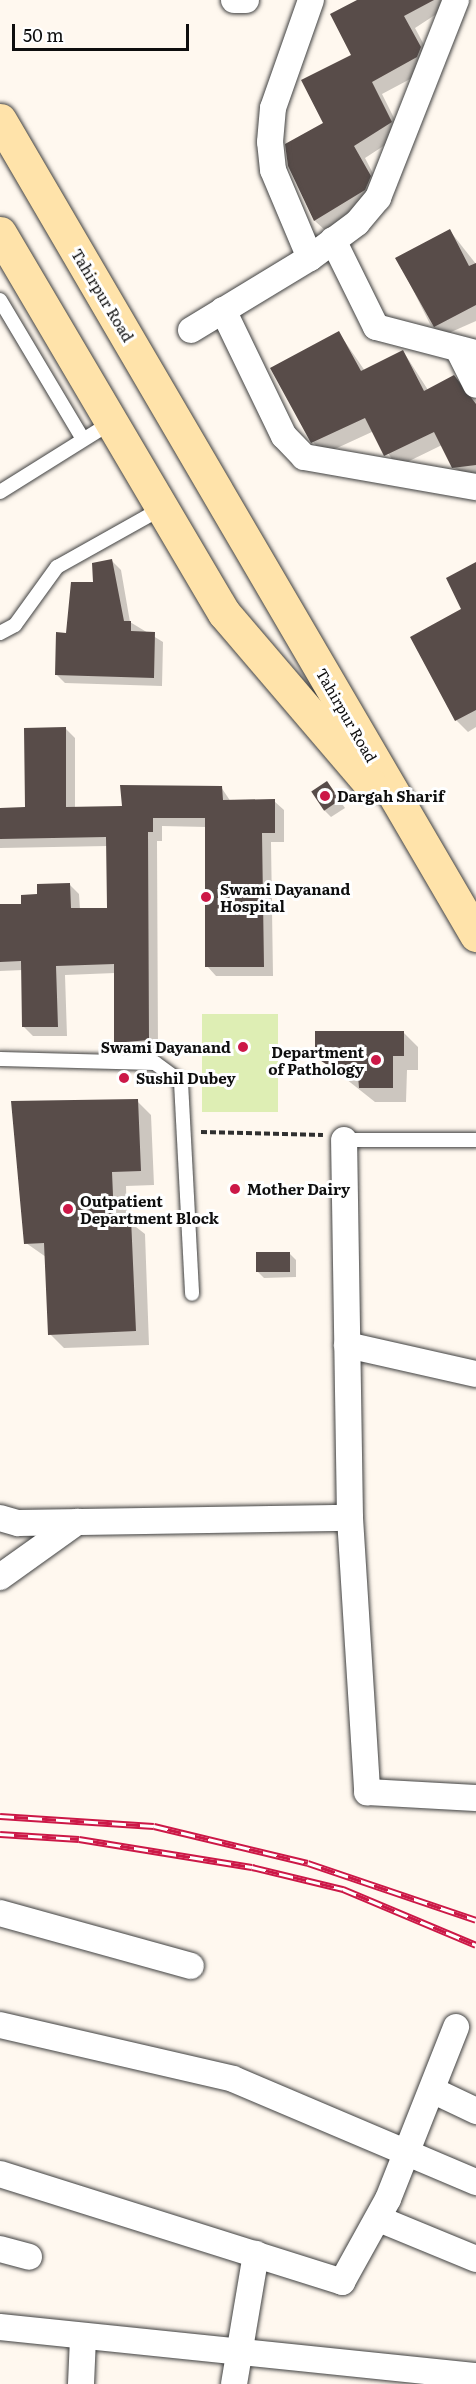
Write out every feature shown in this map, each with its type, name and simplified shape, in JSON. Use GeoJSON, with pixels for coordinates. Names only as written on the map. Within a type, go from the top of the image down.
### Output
{"type":"FeatureCollection","features":[{"type":"Feature","properties":{"kind":"main road","name":"Tahirpur Road"},"geometry":{"type":"LineString","coordinates":[[0,120],[308,645],[424,849]]}},
{"type":"Feature","properties":{"kind":"main road","name":"Tahirpur Road"},"geometry":{"type":"LineString","coordinates":[[0,233],[224,613],[424,849]]}},
{"type":"Feature","properties":{"kind":"main road"},"geometry":{"type":"LineString","coordinates":[[271,667],[308,645]]}},
{"type":"Feature","properties":{"kind":"main road"},"geometry":{"type":"LineString","coordinates":[[424,849],[476,935]]}},
{"type":"Feature","properties":{"kind":"street"},"geometry":{"type":"LineString","coordinates":[[234,0],[246,0]]}},
{"type":"Feature","properties":{"kind":"street"},"geometry":{"type":"LineString","coordinates":[[310,258],[273,170],[270,142],[273,108],[311,0]]}},
{"type":"Feature","properties":{"kind":"street"},"geometry":{"type":"LineString","coordinates":[[191,330],[310,258],[378,198],[456,0]]}},
{"type":"Feature","properties":{"kind":"street"},"geometry":{"type":"LineString","coordinates":[[333,240],[376,327],[467,351],[476,385]]}},
{"type":"Feature","properties":{"kind":"street"},"geometry":{"type":"LineString","coordinates":[[223,310],[284,436],[304,457],[476,487]]}},
{"type":"Feature","properties":{"kind":"street"},"geometry":{"type":"LineString","coordinates":[[344,1140],[350,1518],[368,1792],[476,1797]]}},
{"type":"Feature","properties":{"kind":"street"},"geometry":{"type":"LineString","coordinates":[[347,1345],[476,1374]]}},
{"type":"Feature","properties":{"kind":"street"},"geometry":{"type":"LineString","coordinates":[[0,1518],[77,1522],[350,1518]]}},
{"type":"Feature","properties":{"kind":"street"},"geometry":{"type":"LineString","coordinates":[[0,1577],[77,1522]]}},
{"type":"Feature","properties":{"kind":"street"},"geometry":{"type":"LineString","coordinates":[[0,1913],[191,1966]]}},
{"type":"Feature","properties":{"kind":"street"},"geometry":{"type":"LineString","coordinates":[[0,2025],[233,2079],[408,2149],[476,2182]]}},
{"type":"Feature","properties":{"kind":"street"},"geometry":{"type":"LineString","coordinates":[[0,2174],[342,2282],[379,2219],[456,2027]]}},
{"type":"Feature","properties":{"kind":"street"},"geometry":{"type":"LineString","coordinates":[[432,2090],[476,2111]]}},
{"type":"Feature","properties":{"kind":"street"},"geometry":{"type":"LineString","coordinates":[[379,2219],[476,2259]]}},
{"type":"Feature","properties":{"kind":"street"},"geometry":{"type":"LineString","coordinates":[[0,2249],[29,2258]]}},
{"type":"Feature","properties":{"kind":"street"},"geometry":{"type":"LineString","coordinates":[[234,2384],[236,2354],[256,2254]]}},
{"type":"Feature","properties":{"kind":"street"},"geometry":{"type":"LineString","coordinates":[[0,2327],[439,2378],[476,2376]]}},
{"type":"Feature","properties":{"kind":"street"},"geometry":{"type":"LineString","coordinates":[[81,2384],[83,2338]]}},
{"type":"Feature","properties":{"kind":"lane"},"geometry":{"type":"LineString","coordinates":[[0,300],[83,439]]}},
{"type":"Feature","properties":{"kind":"lane"},"geometry":{"type":"LineString","coordinates":[[1,490],[111,422]]}},
{"type":"Feature","properties":{"kind":"lane"},"geometry":{"type":"LineString","coordinates":[[0,633],[15,625],[57,567],[162,508]]}},
{"type":"Feature","properties":{"kind":"lane"},"geometry":{"type":"LineString","coordinates":[[0,1059],[155,1063],[181,1082],[187,1132],[192,1294]]}},
{"type":"Feature","properties":{"kind":"lane"},"geometry":{"type":"LineString","coordinates":[[344,1140],[476,1140]]}},
{"type":"Feature","properties":{"kind":"path"},"geometry":{"type":"LineString","coordinates":[[187,1132],[344,1140]]}},
{"type":"Feature","properties":{"kind":"green space"},"geometry":{"type":"Polygon","coordinates":[[[202,1014],[278,1014],[278,1112],[202,1112],[202,1014]]]}},
{"type":"Feature","properties":{"kind":"building"},"geometry":{"type":"Polygon","coordinates":[[[357,0],[434,0],[404,16],[421,47],[417,57],[372,82],[392,122],[354,146],[371,176],[365,190],[314,221],[288,166],[285,144],[323,123],[301,80],[351,55],[330,14],[357,0]]]}},
{"type":"Feature","properties":{"kind":"building"},"geometry":{"type":"Polygon","coordinates":[[[450,229],[469,266],[476,263],[476,305],[434,327],[395,258],[450,229]]]}},
{"type":"Feature","properties":{"kind":"building"},"geometry":{"type":"Polygon","coordinates":[[[339,331],[361,371],[403,350],[424,391],[454,375],[476,404],[476,465],[452,468],[434,432],[384,456],[365,418],[311,443],[270,368],[339,331]]]}},
{"type":"Feature","properties":{"kind":"building"},"geometry":{"type":"Polygon","coordinates":[[[112,559],[124,621],[131,621],[131,631],[155,632],[154,678],[55,675],[56,632],[66,633],[71,582],[93,582],[92,563],[112,559]]]}},
{"type":"Feature","properties":{"kind":"building"},"geometry":{"type":"Polygon","coordinates":[[[476,562],[476,710],[455,721],[410,637],[461,609],[446,578],[476,562]]]}},
{"type":"Feature","properties":{"kind":"building"},"geometry":{"type":"Polygon","coordinates":[[[66,727],[66,807],[122,806],[120,785],[222,786],[223,800],[275,799],[275,833],[262,833],[264,967],[205,967],[205,818],[153,818],[153,832],[148,832],[149,1040],[114,1043],[114,964],[56,966],[58,1027],[22,1027],[21,961],[0,962],[0,904],[21,904],[21,895],[37,894],[37,884],[70,883],[71,908],[107,908],[106,837],[0,839],[0,808],[25,807],[24,728],[66,727]]]}},
{"type":"Feature","properties":{"kind":"building","name":"Dargah Sharif"},"geometry":{"type":"Polygon","coordinates":[[[327,781],[340,800],[324,811],[311,792],[327,781]]]}},
{"type":"Feature","properties":{"kind":"building","name":"Department of Pathology"},"geometry":{"type":"Polygon","coordinates":[[[315,1031],[404,1031],[404,1056],[393,1056],[393,1088],[359,1088],[358,1075],[344,1076],[334,1063],[329,1066],[315,1057],[315,1031]]]}},
{"type":"Feature","properties":{"kind":"building","name":"Outpatient Department Block"},"geometry":{"type":"Polygon","coordinates":[[[138,1099],[141,1171],[112,1172],[114,1219],[131,1218],[136,1331],[48,1335],[44,1243],[24,1244],[11,1101],[138,1099]]]}},
{"type":"Feature","properties":{"kind":"building"},"geometry":{"type":"Polygon","coordinates":[[[256,1252],[290,1252],[290,1272],[256,1272],[256,1252]]]}},
{"type":"Feature","properties":{"kind":"railway"},"geometry":{"type":"LineString","coordinates":[[0,1816],[154,1826],[308,1863],[476,1920]]}},
{"type":"Feature","properties":{"kind":"railway"},"geometry":{"type":"LineString","coordinates":[[0,1834],[79,1839],[252,1867],[343,1889],[476,1945]]}},
{"type":"Feature","properties":{"kind":"place","name":"Dargah Sharif"},"geometry":{"type":"Point","coordinates":[325,796]}},
{"type":"Feature","properties":{"kind":"place","name":"Swami Dayanand Hospital"},"geometry":{"type":"Point","coordinates":[206,897]}},
{"type":"Feature","properties":{"kind":"place","name":"Swami Dayanand"},"geometry":{"type":"Point","coordinates":[243,1047]}},
{"type":"Feature","properties":{"kind":"place","name":"Department of Pathology"},"geometry":{"type":"Point","coordinates":[376,1060]}},
{"type":"Feature","properties":{"kind":"place","name":"Sushil Dubey"},"geometry":{"type":"Point","coordinates":[124,1078]}},
{"type":"Feature","properties":{"kind":"place","name":"Mother Dairy"},"geometry":{"type":"Point","coordinates":[235,1189]}},
{"type":"Feature","properties":{"kind":"place","name":"Outpatient Department Block"},"geometry":{"type":"Point","coordinates":[68,1209]}}]}
